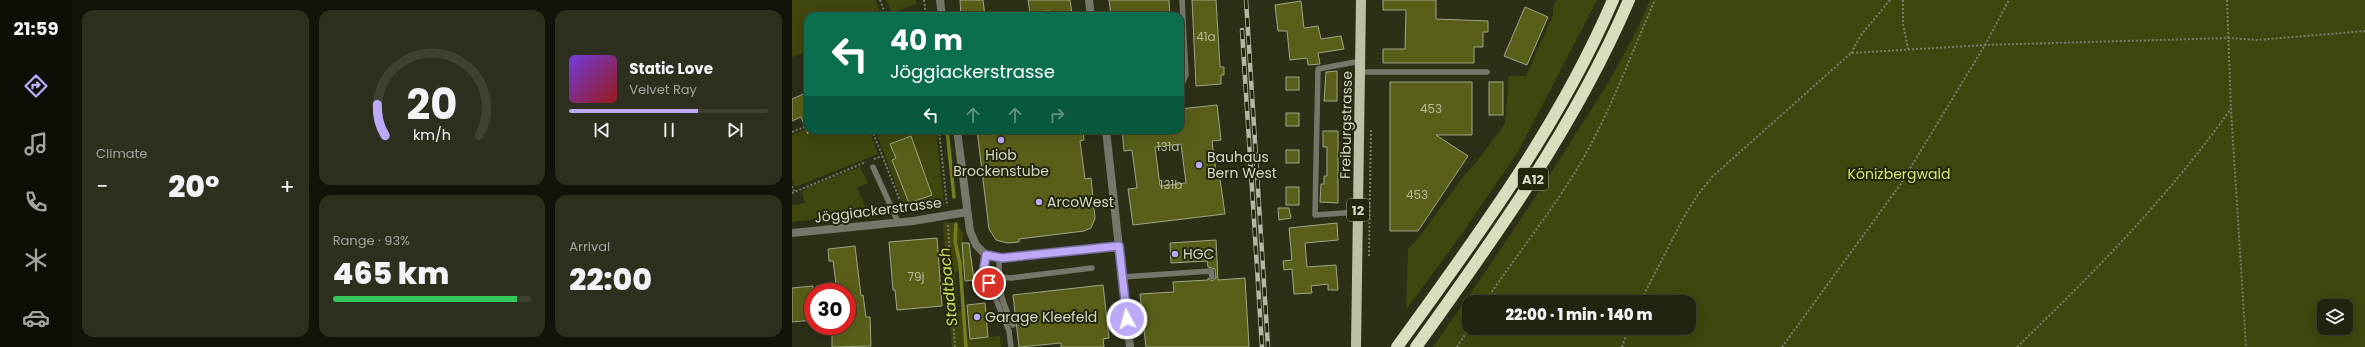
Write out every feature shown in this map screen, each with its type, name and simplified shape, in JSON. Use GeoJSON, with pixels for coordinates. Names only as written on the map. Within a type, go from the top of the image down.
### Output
{"type":"FeatureCollection","features":[{"type":"Feature","properties":{"kind":"highway","name":"A12"},"geometry":{"type":"LineString","coordinates":[[1397,347],[1489,218],[1537,144],[1583,63],[1612,0]]}},
{"type":"Feature","properties":{"kind":"highway","name":"A12"},"geometry":{"type":"LineString","coordinates":[[1416,347],[1501,227],[1566,127],[1596,71],[1629,0]]}},
{"type":"Feature","properties":{"kind":"main road","name":"Freiburgstrasse"},"geometry":{"type":"LineString","coordinates":[[1356,347],[1361,0]]}},
{"type":"Feature","properties":{"kind":"street"},"geometry":{"type":"LineString","coordinates":[[940,0],[942,12]]}},
{"type":"Feature","properties":{"kind":"street"},"geometry":{"type":"LineString","coordinates":[[1089,0],[1090,12]]}},
{"type":"Feature","properties":{"kind":"street"},"geometry":{"type":"LineString","coordinates":[[957,134],[967,212],[974,240],[986,255],[999,257],[1119,246]]}},
{"type":"Feature","properties":{"kind":"street"},"geometry":{"type":"LineString","coordinates":[[1106,134],[1130,347]]}},
{"type":"Feature","properties":{"kind":"street","name":"Jöggiackerstrasse"},"geometry":{"type":"LineString","coordinates":[[792,233],[908,221],[967,212]]}},
{"type":"Feature","properties":{"kind":"street"},"geometry":{"type":"LineString","coordinates":[[986,255],[984,268],[989,283]]}},
{"type":"Feature","properties":{"kind":"lane"},"geometry":{"type":"LineString","coordinates":[[1182,0],[1183,12]]}},
{"type":"Feature","properties":{"kind":"lane"},"geometry":{"type":"LineString","coordinates":[[1184,38],[1186,75],[1184,79]]}},
{"type":"Feature","properties":{"kind":"lane"},"geometry":{"type":"LineString","coordinates":[[1358,212],[1315,215],[1315,193],[1318,69],[1361,61]]}},
{"type":"Feature","properties":{"kind":"lane"},"geometry":{"type":"LineString","coordinates":[[1361,72],[1487,72]]}},
{"type":"Feature","properties":{"kind":"lane"},"geometry":{"type":"LineString","coordinates":[[873,167],[898,222]]}},
{"type":"Feature","properties":{"kind":"lane"},"geometry":{"type":"LineString","coordinates":[[999,257],[999,289],[1002,302],[1013,325]]}},
{"type":"Feature","properties":{"kind":"lane"},"geometry":{"type":"LineString","coordinates":[[999,277],[1011,278],[1092,268]]}},
{"type":"Feature","properties":{"kind":"lane"},"geometry":{"type":"LineString","coordinates":[[1122,277],[1211,270],[1212,277]]}},
{"type":"Feature","properties":{"kind":"lane"},"geometry":{"type":"LineString","coordinates":[[989,283],[1009,332],[1011,347]]}},
{"type":"Feature","properties":{"kind":"path"},"geometry":{"type":"LineString","coordinates":[[880,0],[884,12]]}},
{"type":"Feature","properties":{"kind":"path"},"geometry":{"type":"LineString","coordinates":[[924,0],[926,12]]}},
{"type":"Feature","properties":{"kind":"path"},"geometry":{"type":"LineString","coordinates":[[1490,295],[1515,257],[1552,208],[1586,154],[1599,128],[1654,0]]}},
{"type":"Feature","properties":{"kind":"path"},"geometry":{"type":"LineString","coordinates":[[1644,295],[1685,215],[1712,177],[1851,52],[1861,35],[1890,0]]}},
{"type":"Feature","properties":{"kind":"path"},"geometry":{"type":"LineString","coordinates":[[1903,0],[1903,24],[1908,49]]}},
{"type":"Feature","properties":{"kind":"path"},"geometry":{"type":"LineString","coordinates":[[1782,347],[1900,185],[1985,45],[2009,0]]}},
{"type":"Feature","properties":{"kind":"path"},"geometry":{"type":"LineString","coordinates":[[2227,0],[2231,110],[2246,347]]}},
{"type":"Feature","properties":{"kind":"path"},"geometry":{"type":"LineString","coordinates":[[1851,52],[1985,45],[2229,38],[2257,40],[2365,31]]}},
{"type":"Feature","properties":{"kind":"path"},"geometry":{"type":"LineString","coordinates":[[2017,347],[2066,299],[2197,157],[2231,110]]}},
{"type":"Feature","properties":{"kind":"path"},"geometry":{"type":"LineString","coordinates":[[792,132],[804,127]]}},
{"type":"Feature","properties":{"kind":"path"},"geometry":{"type":"LineString","coordinates":[[874,134],[908,221]]}},
{"type":"Feature","properties":{"kind":"path"},"geometry":{"type":"LineString","coordinates":[[940,134],[947,207]]}},
{"type":"Feature","properties":{"kind":"path"},"geometry":{"type":"LineString","coordinates":[[792,186],[793,192],[882,156]]}},
{"type":"Feature","properties":{"kind":"path"},"geometry":{"type":"LineString","coordinates":[[948,220],[955,347]]}},
{"type":"Feature","properties":{"kind":"path"},"geometry":{"type":"LineString","coordinates":[[1457,347],[1465,335]]}},
{"type":"Feature","properties":{"kind":"path"},"geometry":{"type":"LineString","coordinates":[[1622,347],[1626,335]]}},
{"type":"Feature","properties":{"kind":"green space"},"geometry":{"type":"Polygon","coordinates":[[[792,0],[875,0],[880,12],[804,12],[804,52],[792,57],[792,0]]]}},
{"type":"Feature","properties":{"kind":"green space"},"geometry":{"type":"Polygon","coordinates":[[[886,0],[916,0],[916,4],[892,12],[886,0]]]}},
{"type":"Feature","properties":{"kind":"green space"},"geometry":{"type":"Polygon","coordinates":[[[1556,0],[1597,0],[1519,150],[1461,235],[1406,310],[1408,249],[1418,239],[1465,174],[1475,164],[1505,124],[1509,76],[1526,76],[1553,15],[1553,8],[1556,0]]]}},
{"type":"Feature","properties":{"kind":"green space","name":"Könizbergwald"},"geometry":{"type":"Polygon","coordinates":[[[1650,0],[2365,0],[2365,347],[1433,347],[1462,305],[1462,335],[1696,335],[1696,295],[1469,295],[1520,221],[1581,126],[1603,91],[1633,37],[1650,0]]]}},
{"type":"Feature","properties":{"kind":"green space"},"geometry":{"type":"Polygon","coordinates":[[[804,130],[804,134],[870,134],[878,154],[795,187],[792,179],[792,135],[804,130]]]}},
{"type":"Feature","properties":{"kind":"green space"},"geometry":{"type":"Polygon","coordinates":[[[877,134],[936,134],[944,205],[906,211],[877,134]]]}},
{"type":"Feature","properties":{"kind":"green space"},"geometry":{"type":"Polygon","coordinates":[[[860,167],[868,183],[857,188],[868,213],[792,222],[792,205],[805,203],[802,192],[811,186],[860,167]]]}},
{"type":"Feature","properties":{"kind":"green space"},"geometry":{"type":"Polygon","coordinates":[[[943,222],[954,223],[963,232],[963,271],[955,272],[958,311],[966,311],[968,339],[1000,336],[1001,347],[952,347],[943,222]]]}},
{"type":"Feature","properties":{"kind":"building"},"geometry":{"type":"Polygon","coordinates":[[[960,0],[983,0],[984,12],[961,12],[960,0]]]}},
{"type":"Feature","properties":{"kind":"building"},"geometry":{"type":"Polygon","coordinates":[[[1028,0],[1070,0],[1072,12],[1030,12],[1028,0]]]}},
{"type":"Feature","properties":{"kind":"building"},"geometry":{"type":"Polygon","coordinates":[[[1109,0],[1169,0],[1170,12],[1110,12],[1109,0]]]}},
{"type":"Feature","properties":{"kind":"building"},"geometry":{"type":"Polygon","coordinates":[[[1192,0],[1216,0],[1220,67],[1224,67],[1224,75],[1221,75],[1221,84],[1196,86],[1192,0]]]}},
{"type":"Feature","properties":{"kind":"building"},"geometry":{"type":"Polygon","coordinates":[[[1383,0],[1436,0],[1436,19],[1488,21],[1488,32],[1483,32],[1483,47],[1474,47],[1474,63],[1383,63],[1383,49],[1405,49],[1406,10],[1383,10],[1383,0]]]}},
{"type":"Feature","properties":{"kind":"building"},"geometry":{"type":"Polygon","coordinates":[[[1301,1],[1304,28],[1318,26],[1321,39],[1341,36],[1344,49],[1318,53],[1320,64],[1308,65],[1307,58],[1290,60],[1287,31],[1278,31],[1275,5],[1301,1]]]}},
{"type":"Feature","properties":{"kind":"building"},"geometry":{"type":"Polygon","coordinates":[[[1525,7],[1548,17],[1527,65],[1504,56],[1525,7]]]}},
{"type":"Feature","properties":{"kind":"building"},"geometry":{"type":"Polygon","coordinates":[[[1337,71],[1337,101],[1324,101],[1326,72],[1337,71]]]}},
{"type":"Feature","properties":{"kind":"building"},"geometry":{"type":"Polygon","coordinates":[[[1286,77],[1299,77],[1299,90],[1286,90],[1286,77]]]}},
{"type":"Feature","properties":{"kind":"building"},"geometry":{"type":"Polygon","coordinates":[[[1390,82],[1472,82],[1472,135],[1436,135],[1468,156],[1418,231],[1390,231],[1390,82]]]}},
{"type":"Feature","properties":{"kind":"building"},"geometry":{"type":"Polygon","coordinates":[[[1489,82],[1503,82],[1503,115],[1489,115],[1489,82]]]}},
{"type":"Feature","properties":{"kind":"building"},"geometry":{"type":"Polygon","coordinates":[[[804,94],[804,124],[801,117],[792,121],[792,99],[804,94]]]}},
{"type":"Feature","properties":{"kind":"building","name":"Bauhaus Bern West"},"geometry":{"type":"Polygon","coordinates":[[[1217,105],[1221,140],[1212,141],[1217,179],[1220,179],[1225,214],[1133,225],[1128,189],[1137,188],[1132,150],[1124,151],[1122,134],[1184,134],[1184,109],[1217,105]],[[1181,144],[1155,147],[1160,186],[1186,183],[1181,144]]]}},
{"type":"Feature","properties":{"kind":"building"},"geometry":{"type":"Polygon","coordinates":[[[1286,113],[1299,113],[1299,126],[1286,126],[1286,113]]]}},
{"type":"Feature","properties":{"kind":"building"},"geometry":{"type":"Polygon","coordinates":[[[1323,131],[1338,131],[1338,203],[1320,202],[1321,184],[1324,184],[1324,176],[1327,176],[1327,147],[1323,147],[1323,131]]]}},
{"type":"Feature","properties":{"kind":"building"},"geometry":{"type":"Polygon","coordinates":[[[977,134],[1083,134],[1084,140],[1080,141],[1085,179],[1091,178],[1095,218],[1091,228],[1084,231],[1019,239],[1019,242],[1007,243],[996,240],[989,229],[977,134]]]}},
{"type":"Feature","properties":{"kind":"building"},"geometry":{"type":"Polygon","coordinates":[[[911,136],[932,195],[909,203],[892,160],[896,158],[890,144],[911,136]]]}},
{"type":"Feature","properties":{"kind":"building"},"geometry":{"type":"Polygon","coordinates":[[[1286,150],[1299,150],[1299,163],[1286,163],[1286,150]]]}},
{"type":"Feature","properties":{"kind":"building"},"geometry":{"type":"Polygon","coordinates":[[[1286,187],[1299,187],[1299,205],[1286,205],[1286,187]]]}},
{"type":"Feature","properties":{"kind":"building"},"geometry":{"type":"Polygon","coordinates":[[[1278,208],[1289,208],[1291,218],[1279,220],[1278,208]]]}},
{"type":"Feature","properties":{"kind":"building"},"geometry":{"type":"Polygon","coordinates":[[[1337,223],[1338,240],[1305,243],[1307,267],[1336,265],[1338,290],[1328,290],[1328,284],[1311,286],[1312,293],[1294,294],[1292,269],[1284,270],[1283,261],[1292,260],[1289,228],[1337,223]]]}},
{"type":"Feature","properties":{"kind":"building"},"geometry":{"type":"Polygon","coordinates":[[[937,238],[942,306],[897,310],[895,290],[893,290],[889,242],[937,238]]]}},
{"type":"Feature","properties":{"kind":"building"},"geometry":{"type":"Polygon","coordinates":[[[1216,240],[1218,280],[1245,278],[1249,347],[1146,347],[1140,294],[1174,292],[1173,282],[1208,280],[1208,278],[1212,281],[1216,278],[1215,269],[1208,267],[1207,261],[1171,263],[1170,243],[1216,240]]]}},
{"type":"Feature","properties":{"kind":"building"},"geometry":{"type":"Polygon","coordinates":[[[962,243],[969,243],[974,280],[965,281],[962,243]]]}},
{"type":"Feature","properties":{"kind":"building"},"geometry":{"type":"Polygon","coordinates":[[[855,246],[861,296],[863,295],[866,317],[870,317],[871,346],[832,347],[832,335],[856,335],[856,283],[836,283],[833,261],[829,261],[828,249],[855,246]]]}},
{"type":"Feature","properties":{"kind":"building"},"geometry":{"type":"Polygon","coordinates":[[[1103,285],[1109,338],[1103,339],[1104,347],[1061,347],[1061,343],[1019,347],[1013,295],[1103,285]]]}},
{"type":"Feature","properties":{"kind":"building"},"geometry":{"type":"Polygon","coordinates":[[[804,287],[804,321],[792,322],[792,288],[804,287]]]}},
{"type":"Feature","properties":{"kind":"building","name":"Garage Kleefeld"},"geometry":{"type":"Polygon","coordinates":[[[985,303],[988,337],[970,339],[967,305],[985,303]]]}},
{"type":"Feature","properties":{"kind":"waterway","name":"Stadtbach"},"geometry":{"type":"LineString","coordinates":[[947,134],[954,197]]}},
{"type":"Feature","properties":{"kind":"waterway","name":"Stadtbach"},"geometry":{"type":"LineString","coordinates":[[956,224],[955,241],[960,264],[966,347]]}},
{"type":"Feature","properties":{"kind":"railway"},"geometry":{"type":"LineString","coordinates":[[1246,0],[1268,347]]}},
{"type":"Feature","properties":{"kind":"railway"},"geometry":{"type":"LineString","coordinates":[[1242,30],[1262,347]]}},
{"type":"Feature","properties":{"kind":"place","name":"Hiob Brockenstube"},"geometry":{"type":"Point","coordinates":[1001,140]}},
{"type":"Feature","properties":{"kind":"place","name":"Bauhaus Bern West"},"geometry":{"type":"Point","coordinates":[1199,165]}},
{"type":"Feature","properties":{"kind":"place","name":"ArcoWest"},"geometry":{"type":"Point","coordinates":[1039,202]}},
{"type":"Feature","properties":{"kind":"place","name":"HGC"},"geometry":{"type":"Point","coordinates":[1175,254]}},
{"type":"Feature","properties":{"kind":"place","name":"Garage Kleefeld"},"geometry":{"type":"Point","coordinates":[977,317]}},
{"type":"Feature","properties":{"kind":"route"},"geometry":{"type":"LineString","coordinates":[[989,283],[984,268],[986,255],[1002,258],[1119,246],[1127,319]]}}]}
